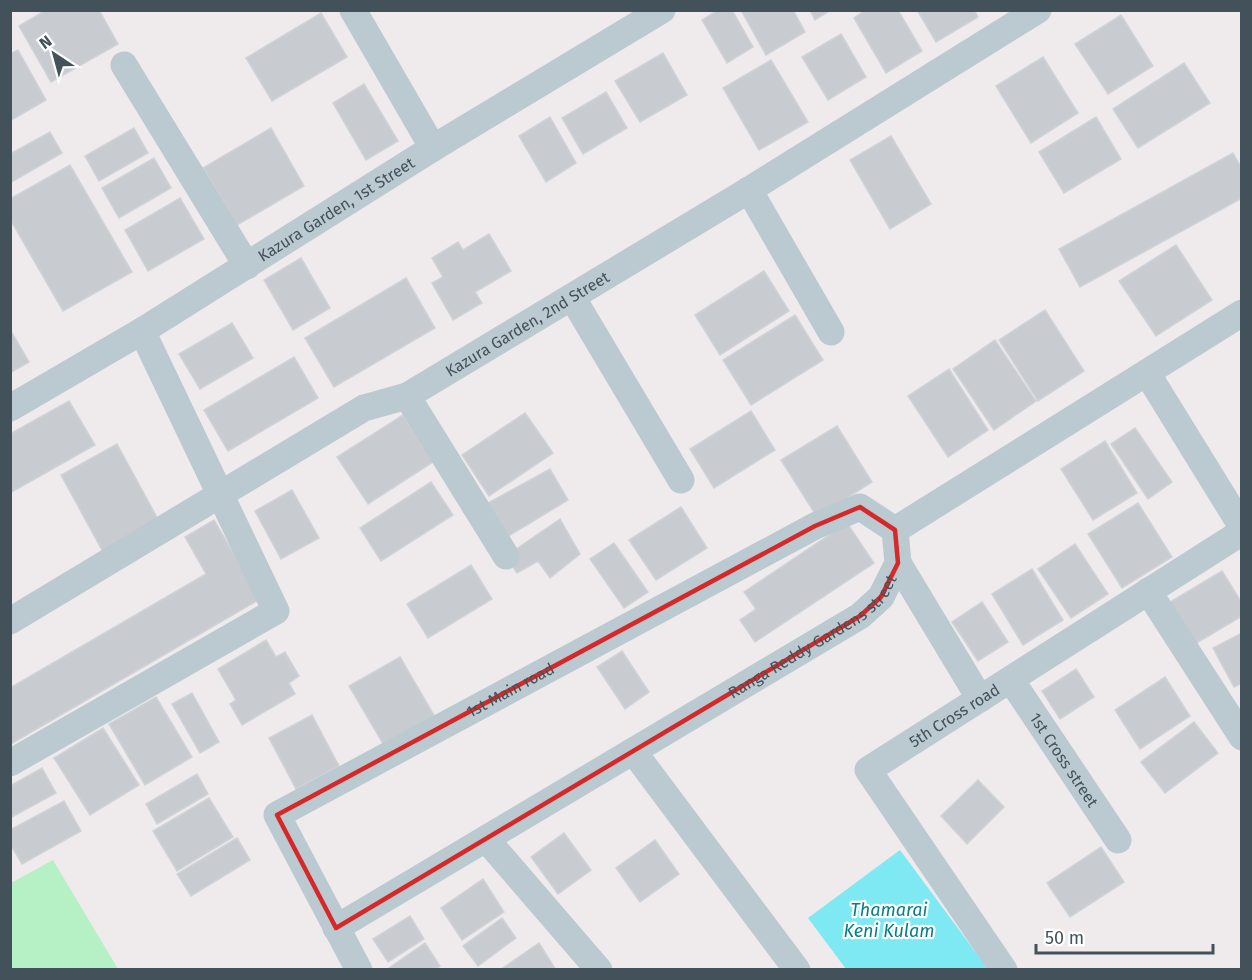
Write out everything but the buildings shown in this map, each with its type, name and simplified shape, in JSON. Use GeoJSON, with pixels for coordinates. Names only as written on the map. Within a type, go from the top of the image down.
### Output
{"type":"FeatureCollection","features":[{"type":"Feature","properties":{"kind":"street"},"geometry":{"type":"LineString","coordinates":[[353,10],[432,148]]}},
{"type":"Feature","properties":{"kind":"street","name":"Kazura Garden, 1st Street"},"geometry":{"type":"LineString","coordinates":[[10,408],[142,331],[432,148],[662,10]]}},
{"type":"Feature","properties":{"kind":"street","name":"Kazura Garden, 2nd Street"},"geometry":{"type":"LineString","coordinates":[[10,621],[364,408],[407,396],[748,190],[1038,10]]}},
{"type":"Feature","properties":{"kind":"street"},"geometry":{"type":"LineString","coordinates":[[124,65],[247,266]]}},
{"type":"Feature","properties":{"kind":"street"},"geometry":{"type":"LineString","coordinates":[[748,190],[831,332]]}},
{"type":"Feature","properties":{"kind":"street"},"geometry":{"type":"LineString","coordinates":[[572,297],[681,480]]}},
{"type":"Feature","properties":{"kind":"street"},"geometry":{"type":"LineString","coordinates":[[895,530],[1242,313]]}},
{"type":"Feature","properties":{"kind":"street"},"geometry":{"type":"LineString","coordinates":[[10,764],[276,611],[142,331]]}},
{"type":"Feature","properties":{"kind":"street","name":"5th Cross road"},"geometry":{"type":"LineString","coordinates":[[1004,969],[868,770],[1011,680],[1242,529],[1147,373]]}},
{"type":"Feature","properties":{"kind":"street"},"geometry":{"type":"LineString","coordinates":[[407,396],[506,556]]}},
{"type":"Feature","properties":{"kind":"street","name":"1st Main road"},"geometry":{"type":"LineString","coordinates":[[359,969],[277,815],[815,526],[860,507],[895,530]]}},
{"type":"Feature","properties":{"kind":"street","name":"Ranga Reddy Gardens street"},"geometry":{"type":"LineString","coordinates":[[336,928],[860,616],[880,597],[898,562],[895,530]]}},
{"type":"Feature","properties":{"kind":"street"},"geometry":{"type":"LineString","coordinates":[[898,562],[980,699]]}},
{"type":"Feature","properties":{"kind":"street"},"geometry":{"type":"LineString","coordinates":[[1148,591],[1242,737]]}},
{"type":"Feature","properties":{"kind":"street","name":"1st Cross street"},"geometry":{"type":"LineString","coordinates":[[1011,680],[1118,840]]}},
{"type":"Feature","properties":{"kind":"street"},"geometry":{"type":"LineString","coordinates":[[633,751],[797,969]]}},
{"type":"Feature","properties":{"kind":"street"},"geometry":{"type":"LineString","coordinates":[[486,839],[599,969]]}},
{"type":"Feature","properties":{"kind":"highlighted area"},"geometry":{"type":"Polygon","coordinates":[[[860,507],[895,530],[898,563],[881,597],[860,616],[336,928],[277,815],[815,526],[860,507]]]}},
{"type":"Feature","properties":{"kind":"green space"},"geometry":{"type":"Polygon","coordinates":[[[53,860],[118,969],[11,969],[11,883],[53,860]]]}},
{"type":"Feature","properties":{"kind":"water","name":"Thamarai Keni Kulam"},"geometry":{"type":"Polygon","coordinates":[[[900,850],[988,969],[846,969],[808,918],[900,850]]]}}]}
